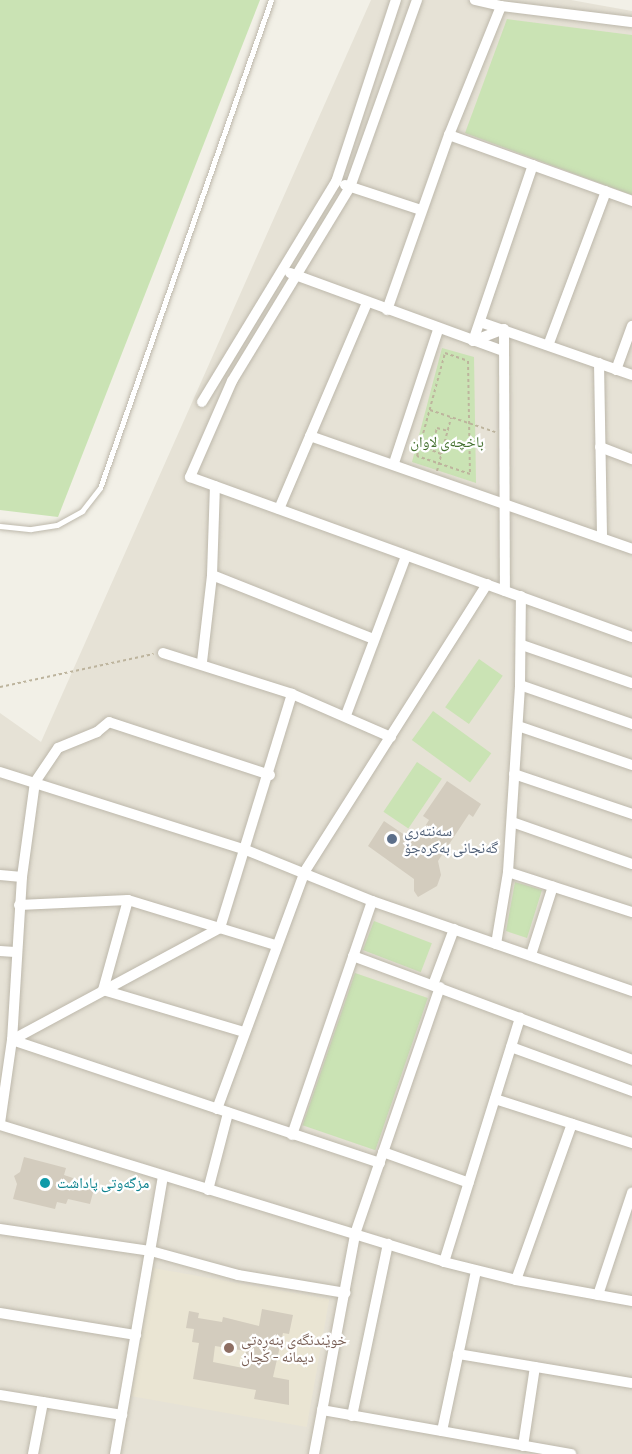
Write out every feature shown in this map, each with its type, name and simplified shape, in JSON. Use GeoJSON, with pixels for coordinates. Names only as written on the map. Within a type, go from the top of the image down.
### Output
{"type":"FeatureCollection","features":[{"type":"Feature","properties":{"kind":"street"},"geometry":{"type":"LineString","coordinates":[[202,402],[336,182],[396,0]]}},
{"type":"Feature","properties":{"kind":"street"},"geometry":{"type":"LineString","coordinates":[[417,0],[350,186],[232,381],[190,477],[632,637]]}},
{"type":"Feature","properties":{"kind":"street"},"geometry":{"type":"LineString","coordinates":[[475,0],[501,6],[632,22]]}},
{"type":"Feature","properties":{"kind":"street"},"geometry":{"type":"LineString","coordinates":[[387,310],[449,135],[501,6]]}},
{"type":"Feature","properties":{"kind":"street"},"geometry":{"type":"LineString","coordinates":[[449,135],[632,201]]}},
{"type":"Feature","properties":{"kind":"street"},"geometry":{"type":"LineString","coordinates":[[473,341],[533,165]]}},
{"type":"Feature","properties":{"kind":"street"},"geometry":{"type":"LineString","coordinates":[[336,182],[421,210]]}},
{"type":"Feature","properties":{"kind":"street"},"geometry":{"type":"LineString","coordinates":[[549,343],[606,191]]}},
{"type":"Feature","properties":{"kind":"street"},"geometry":{"type":"LineString","coordinates":[[281,270],[438,330],[503,351]]}},
{"type":"Feature","properties":{"kind":"street"},"geometry":{"type":"LineString","coordinates":[[279,509],[367,303]]}},
{"type":"Feature","properties":{"kind":"street"},"geometry":{"type":"LineString","coordinates":[[480,322],[549,343],[632,375]]}},
{"type":"Feature","properties":{"kind":"street"},"geometry":{"type":"LineString","coordinates":[[480,322],[503,351]]}},
{"type":"Feature","properties":{"kind":"street"},"geometry":{"type":"LineString","coordinates":[[616,370],[632,326]]}},
{"type":"Feature","properties":{"kind":"street"},"geometry":{"type":"LineString","coordinates":[[473,341],[504,329]]}},
{"type":"Feature","properties":{"kind":"street"},"geometry":{"type":"LineString","coordinates":[[504,329],[505,591]]}},
{"type":"Feature","properties":{"kind":"street"},"geometry":{"type":"LineString","coordinates":[[394,463],[438,330]]}},
{"type":"Feature","properties":{"kind":"street"},"geometry":{"type":"LineString","coordinates":[[599,363],[602,538]]}},
{"type":"Feature","properties":{"kind":"street"},"geometry":{"type":"LineString","coordinates":[[310,436],[394,463],[632,549]]}},
{"type":"Feature","properties":{"kind":"street"},"geometry":{"type":"LineString","coordinates":[[600,447],[632,459]]}},
{"type":"Feature","properties":{"kind":"street"},"geometry":{"type":"LineString","coordinates":[[202,662],[212,575],[215,486]]}},
{"type":"Feature","properties":{"kind":"street"},"geometry":{"type":"LineString","coordinates":[[346,715],[406,556]]}},
{"type":"Feature","properties":{"kind":"street"},"geometry":{"type":"LineString","coordinates":[[212,575],[374,639]]}},
{"type":"Feature","properties":{"kind":"street"},"geometry":{"type":"LineString","coordinates":[[217,1109],[275,945],[305,871],[486,584]]}},
{"type":"Feature","properties":{"kind":"street"},"geometry":{"type":"LineString","coordinates":[[496,944],[508,872],[512,822],[522,645],[521,596]]}},
{"type":"Feature","properties":{"kind":"street"},"geometry":{"type":"LineString","coordinates":[[522,645],[632,683]]}},
{"type":"Feature","properties":{"kind":"street"},"geometry":{"type":"LineString","coordinates":[[163,653],[202,662],[292,694],[346,715],[391,737]]}},
{"type":"Feature","properties":{"kind":"street"},"geometry":{"type":"LineString","coordinates":[[520,685],[632,724]]}},
{"type":"Feature","properties":{"kind":"street"},"geometry":{"type":"LineString","coordinates":[[12,1040],[220,928],[270,775],[292,694]]}},
{"type":"Feature","properties":{"kind":"street"},"geometry":{"type":"LineString","coordinates":[[270,775],[109,722],[90,736],[58,748],[35,782],[19,905],[12,1040],[0,1124],[163,1177],[444,1262],[516,1280],[632,1302]]}},
{"type":"Feature","properties":{"kind":"street"},"geometry":{"type":"LineString","coordinates":[[518,726],[632,765]]}},
{"type":"Feature","properties":{"kind":"street"},"geometry":{"type":"LineString","coordinates":[[0,772],[246,850],[305,871],[372,901],[632,991]]}},
{"type":"Feature","properties":{"kind":"street"},"geometry":{"type":"LineString","coordinates":[[514,774],[632,814]]}},
{"type":"Feature","properties":{"kind":"street"},"geometry":{"type":"LineString","coordinates":[[512,822],[632,864]]}},
{"type":"Feature","properties":{"kind":"street"},"geometry":{"type":"LineString","coordinates":[[508,872],[632,912]]}},
{"type":"Feature","properties":{"kind":"street"},"geometry":{"type":"LineString","coordinates":[[0,875],[22,877]]}},
{"type":"Feature","properties":{"kind":"street"},"geometry":{"type":"LineString","coordinates":[[531,955],[553,886]]}},
{"type":"Feature","properties":{"kind":"street"},"geometry":{"type":"LineString","coordinates":[[19,905],[128,900],[275,945]]}},
{"type":"Feature","properties":{"kind":"street"},"geometry":{"type":"LineString","coordinates":[[103,990],[128,900]]}},
{"type":"Feature","properties":{"kind":"street"},"geometry":{"type":"LineString","coordinates":[[292,1135],[372,901]]}},
{"type":"Feature","properties":{"kind":"street"},"geometry":{"type":"LineString","coordinates":[[314,1454],[355,1234],[382,1157],[454,929]]}},
{"type":"Feature","properties":{"kind":"street"},"geometry":{"type":"LineString","coordinates":[[0,951],[15,952]]}},
{"type":"Feature","properties":{"kind":"street"},"geometry":{"type":"LineString","coordinates":[[353,956],[632,1060]]}},
{"type":"Feature","properties":{"kind":"street"},"geometry":{"type":"LineString","coordinates":[[103,990],[244,1032]]}},
{"type":"Feature","properties":{"kind":"street"},"geometry":{"type":"LineString","coordinates":[[444,1262],[520,1018]]}},
{"type":"Feature","properties":{"kind":"street"},"geometry":{"type":"LineString","coordinates":[[12,1040],[292,1135],[382,1157],[469,1183]]}},
{"type":"Feature","properties":{"kind":"street"},"geometry":{"type":"LineString","coordinates":[[511,1047],[632,1091]]}},
{"type":"Feature","properties":{"kind":"street"},"geometry":{"type":"LineString","coordinates":[[495,1099],[632,1143]]}},
{"type":"Feature","properties":{"kind":"street"},"geometry":{"type":"LineString","coordinates":[[208,1190],[228,1113]]}},
{"type":"Feature","properties":{"kind":"street"},"geometry":{"type":"LineString","coordinates":[[516,1280],[572,1124]]}},
{"type":"Feature","properties":{"kind":"street"},"geometry":{"type":"LineString","coordinates":[[115,1454],[163,1177]]}},
{"type":"Feature","properties":{"kind":"street"},"geometry":{"type":"LineString","coordinates":[[598,1295],[632,1193]]}},
{"type":"Feature","properties":{"kind":"street"},"geometry":{"type":"LineString","coordinates":[[0,1229],[151,1251],[238,1275],[345,1293]]}},
{"type":"Feature","properties":{"kind":"street"},"geometry":{"type":"LineString","coordinates":[[352,1416],[388,1244]]}},
{"type":"Feature","properties":{"kind":"street"},"geometry":{"type":"LineString","coordinates":[[442,1431],[476,1271]]}},
{"type":"Feature","properties":{"kind":"street"},"geometry":{"type":"LineString","coordinates":[[0,1313],[136,1335]]}},
{"type":"Feature","properties":{"kind":"street"},"geometry":{"type":"LineString","coordinates":[[458,1354],[632,1383]]}},
{"type":"Feature","properties":{"kind":"street"},"geometry":{"type":"LineString","coordinates":[[523,1446],[535,1367]]}},
{"type":"Feature","properties":{"kind":"street"},"geometry":{"type":"LineString","coordinates":[[0,1395],[122,1415]]}},
{"type":"Feature","properties":{"kind":"street"},"geometry":{"type":"LineString","coordinates":[[33,1454],[43,1402]]}},
{"type":"Feature","properties":{"kind":"street"},"geometry":{"type":"LineString","coordinates":[[322,1410],[540,1451],[571,1454]]}},
{"type":"Feature","properties":{"kind":"lane"},"geometry":{"type":"LineString","coordinates":[[0,526],[31,529],[57,525],[82,511],[100,488],[271,0]]}},
{"type":"Feature","properties":{"kind":"path"},"geometry":{"type":"LineString","coordinates":[[445,353],[468,361],[471,474],[417,456],[430,410],[445,353]]}},
{"type":"Feature","properties":{"kind":"path"},"geometry":{"type":"LineString","coordinates":[[430,410],[470,425],[504,434]]}},
{"type":"Feature","properties":{"kind":"path"},"geometry":{"type":"LineString","coordinates":[[439,464],[451,418]]}},
{"type":"Feature","properties":{"kind":"path"},"geometry":{"type":"LineString","coordinates":[[441,454],[430,450],[437,428],[448,432]]}},
{"type":"Feature","properties":{"kind":"path"},"geometry":{"type":"LineString","coordinates":[[0,687],[163,653]]}},
{"type":"Feature","properties":{"kind":"shaded area"},"geometry":{"type":"Polygon","coordinates":[[[371,0],[571,0],[632,11],[632,1454],[0,1454],[0,713],[41,742],[371,0]]]}},
{"type":"Feature","properties":{"kind":"shaded area","name":"خوێندنگەی بنەڕەتی دیمانە - کچان"},"geometry":{"type":"Polygon","coordinates":[[[153,1268],[329,1299],[307,1427],[130,1396],[153,1268]]]}},
{"type":"Feature","properties":{"kind":"green space"},"geometry":{"type":"Polygon","coordinates":[[[0,0],[260,0],[58,517],[0,510],[0,0]]]}},
{"type":"Feature","properties":{"kind":"green space"},"geometry":{"type":"Polygon","coordinates":[[[507,19],[632,35],[632,195],[465,133],[507,19]]]}},
{"type":"Feature","properties":{"kind":"green space","name":"باخچەی لاوان"},"geometry":{"type":"Polygon","coordinates":[[[442,348],[474,357],[476,483],[412,462],[442,348]]]}},
{"type":"Feature","properties":{"kind":"green space"},"geometry":{"type":"Polygon","coordinates":[[[479,659],[503,676],[469,724],[445,707],[479,659]]]}},
{"type":"Feature","properties":{"kind":"green space"},"geometry":{"type":"Polygon","coordinates":[[[433,711],[491,753],[470,782],[412,740],[433,711]]]}},
{"type":"Feature","properties":{"kind":"green space"},"geometry":{"type":"Polygon","coordinates":[[[417,762],[442,779],[408,829],[383,812],[417,762]]]}},
{"type":"Feature","properties":{"kind":"green space"},"geometry":{"type":"Polygon","coordinates":[[[515,882],[542,890],[527,938],[506,931],[515,882]]]}},
{"type":"Feature","properties":{"kind":"green space"},"geometry":{"type":"Polygon","coordinates":[[[374,921],[432,943],[421,972],[363,950],[374,921]]]}},
{"type":"Feature","properties":{"kind":"green space"},"geometry":{"type":"Polygon","coordinates":[[[355,973],[428,998],[375,1150],[303,1125],[355,973]]]}},
{"type":"Feature","properties":{"kind":"building","name":"سەنتەری گەنجانی بەکرەجۆ"},"geometry":{"type":"Polygon","coordinates":[[[447,781],[481,804],[473,817],[469,814],[438,861],[441,875],[437,886],[418,897],[414,891],[414,879],[368,846],[384,821],[415,842],[429,820],[423,816],[447,781]]]}},
{"type":"Feature","properties":{"kind":"building","name":"مزگەوتی پاداشت"},"geometry":{"type":"Polygon","coordinates":[[[24,1157],[66,1168],[64,1175],[73,1178],[72,1183],[94,1189],[90,1204],[68,1199],[66,1204],[57,1202],[55,1209],[13,1199],[17,1184],[14,1176],[20,1172],[24,1157]]]}},
{"type":"Feature","properties":{"kind":"building"},"geometry":{"type":"Polygon","coordinates":[[[262,1309],[293,1315],[289,1334],[283,1333],[273,1377],[289,1380],[289,1405],[254,1399],[256,1390],[193,1379],[199,1343],[192,1342],[194,1329],[186,1328],[189,1311],[199,1313],[198,1318],[222,1322],[223,1317],[259,1326],[262,1309]],[[215,1346],[213,1362],[243,1368],[246,1351],[215,1346]]]}},
{"type":"Feature","properties":{"kind":"place","name":"سەنتەری گەنجانی بەکرەجۆ"},"geometry":{"type":"Point","coordinates":[392,839]}},
{"type":"Feature","properties":{"kind":"place","name":"مزگەوتی پاداشت"},"geometry":{"type":"Point","coordinates":[45,1183]}},
{"type":"Feature","properties":{"kind":"place","name":"خوێندنگەی بنەڕەتی دیمانە - کچان"},"geometry":{"type":"Point","coordinates":[229,1348]}}]}
